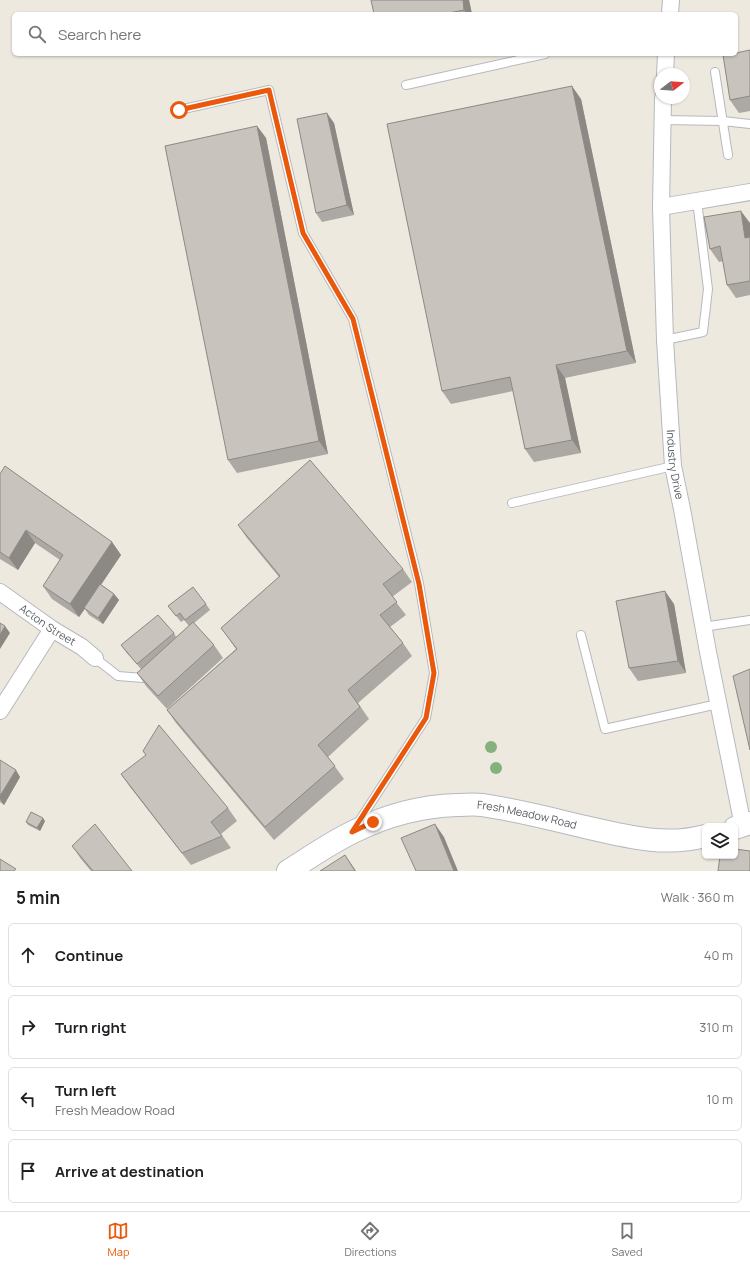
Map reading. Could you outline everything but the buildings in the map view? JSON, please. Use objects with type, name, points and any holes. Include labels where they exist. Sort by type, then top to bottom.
[{"type":"street","points":[[670,12],[671,0]]},
{"type":"street","points":[[665,68],[666,56]]},
{"type":"street","name":"Industry Drive","points":[[663,104],[661,207],[665,340],[673,466],[684,517],[703,627],[743,826]]},
{"type":"street","points":[[661,207],[750,192]]},
{"type":"street","name":"Acton Street","points":[[0,592],[52,629],[82,647],[95,658]]},
{"type":"street","points":[[0,711],[52,629]]},
{"type":"street","name":"Fresh Meadow Road","points":[[288,871],[352,832],[373,822],[402,813],[439,806],[480,805],[636,838],[668,841],[702,837]]},
{"type":"lane","points":[[406,85],[536,56]]},
{"type":"lane","points":[[715,72],[728,155]]},
{"type":"lane","points":[[179,110],[269,90],[303,233],[353,319],[419,584],[434,673],[426,718],[352,832]]},
{"type":"lane","points":[[662,120],[750,124]]},
{"type":"lane","points":[[665,340],[703,332],[708,289],[697,201]]},
{"type":"lane","points":[[512,503],[673,466]]},
{"type":"lane","points":[[703,627],[750,620]]},
{"type":"lane","points":[[581,635],[605,730],[718,704]]},
{"type":"lane","points":[[95,658],[118,676],[143,678],[155,668]]},
{"type":"route","points":[[179,110],[269,90],[303,233],[353,319],[419,584],[434,673],[426,718],[352,832],[373,822]]}]
